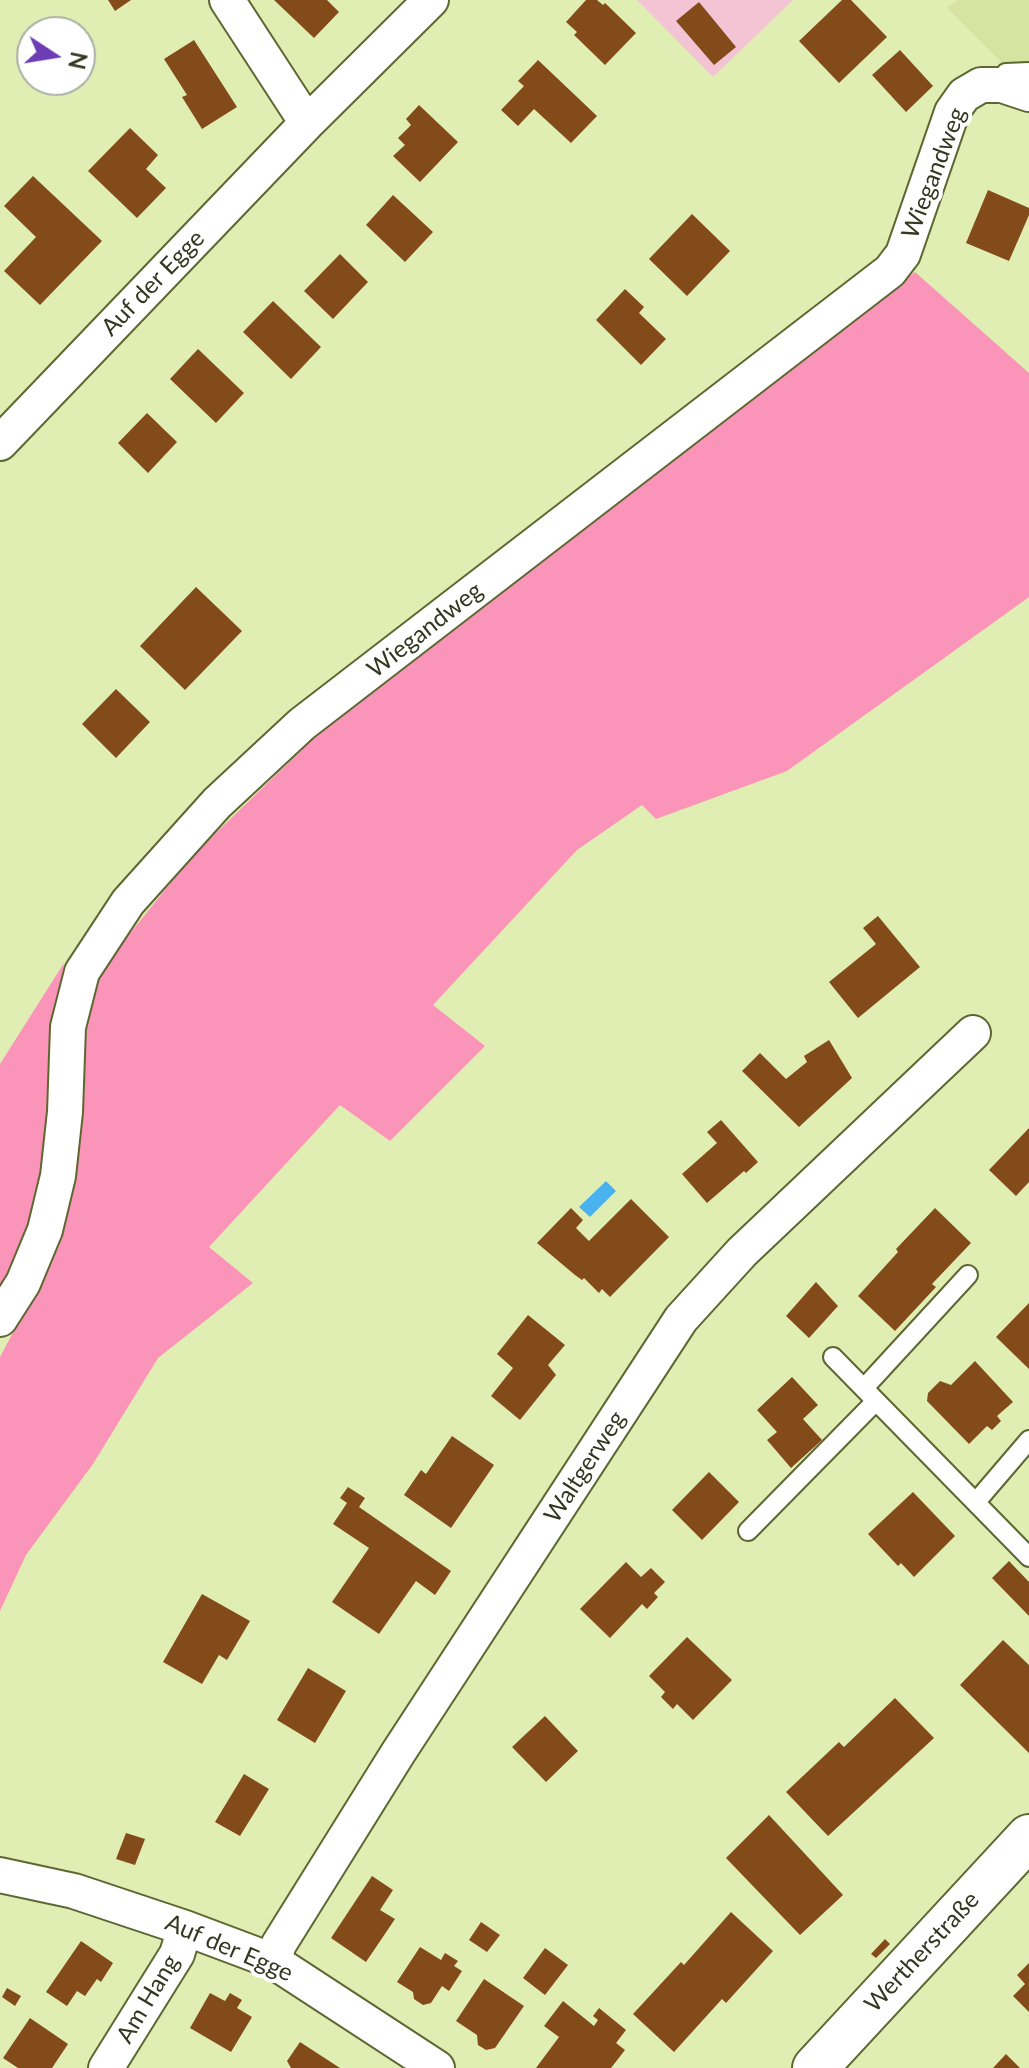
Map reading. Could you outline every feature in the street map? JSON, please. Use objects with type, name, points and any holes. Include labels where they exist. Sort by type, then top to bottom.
[{"type":"main road","name":"Wertherstraße","points":[[815,2068],[1029,1837]]},
{"type":"street","points":[[227,0],[307,123]]},
{"type":"street","name":"Auf der Egge","points":[[0,443],[307,123],[441,5]]},
{"type":"street","name":"Wiegandweg","points":[[0,1319],[23,1283],[45,1230],[58,1176],[65,1112],[68,1027],[82,972],[128,902],[217,803],[302,724],[890,271],[903,254],[952,112],[964,95],[981,85],[1020,84]]},
{"type":"street","name":"Waltgerweg","points":[[273,1961],[279,1944],[398,1753],[681,1319],[742,1252],[973,1033]]},
{"type":"street","name":"Auf der Egge","points":[[0,1875],[74,1891],[273,1961],[417,2063]]},
{"type":"street","name":"Am Hang","points":[[106,2068],[177,1954],[185,1928]]},
{"type":"lane","points":[[748,1531],[870,1395],[968,1275]]},
{"type":"lane","points":[[833,1357],[1029,1557]]},
{"type":"lane","points":[[976,1502],[1029,1440]]},
{"type":"shaded area","points":[[637,0],[793,0],[713,77]]},
{"type":"shaded area","points":[[957,0],[1029,0],[1029,86],[1024,85],[947,8]]},
{"type":"shaded area","points":[[915,272],[1029,373],[1029,597],[787,771],[656,819],[642,805],[577,850],[433,1005],[485,1046],[390,1141],[340,1105],[209,1247],[253,1283],[158,1358],[93,1464],[26,1555],[0,1611],[0,1357],[46,1270],[74,1187],[82,1024],[103,967],[193,855],[337,716]]},
{"type":"shaded area","points":[[64,963],[54,1025],[44,1179],[21,1259],[0,1298],[0,1064]]},
{"type":"water","points":[[606,1181],[616,1191],[590,1217],[579,1207]]},
{"type":"building","points":[[108,0],[131,0],[115,11]]},
{"type":"building","points":[[274,0],[327,0],[339,12],[314,38]]},
{"type":"building","points":[[586,0],[605,3],[636,33],[605,65],[574,35],[577,32],[566,22]]},
{"type":"building","points":[[842,0],[851,0],[887,37],[839,83],[799,41]]},
{"type":"building","points":[[699,2],[736,47],[714,65],[676,21]]},
{"type":"building","points":[[194,40],[237,107],[202,129],[182,97],[187,95],[164,59]]},
{"type":"building","points":[[900,50],[933,86],[906,112],[872,75]]},
{"type":"building","points":[[538,60],[597,116],[571,143],[534,109],[518,126],[501,110],[524,86],[518,81]]},
{"type":"building","points":[[419,105],[458,142],[420,182],[393,156],[405,145],[398,138],[411,125],[406,119]]},
{"type":"building","points":[[130,128],[158,155],[146,169],[166,188],[137,218],[88,171]]},
{"type":"building","points":[[33,176],[102,241],[40,305],[4,271],[36,237],[4,206]]},
{"type":"building","points":[[988,190],[1029,208],[1029,215],[1009,261],[966,243]]},
{"type":"building","points":[[393,195],[433,232],[405,262],[366,225]]},
{"type":"building","points":[[692,214],[730,251],[687,296],[649,259]]},
{"type":"building","points":[[340,254],[368,282],[333,319],[304,291]]},
{"type":"building","points":[[625,289],[644,307],[639,313],[666,339],[641,365],[596,320]]},
{"type":"building","points":[[273,301],[321,347],[291,379],[243,332]]},
{"type":"building","points":[[198,349],[244,393],[216,423],[170,379]]},
{"type":"building","points":[[147,413],[177,442],[148,473],[118,443]]},
{"type":"building","points":[[196,587],[242,631],[185,690],[140,646]]},
{"type":"building","points":[[116,689],[150,722],[116,758],[82,724]]},
{"type":"building","points":[[878,916],[920,967],[858,1018],[829,982],[876,944],[863,928]]},
{"type":"building","points":[[829,1040],[852,1078],[799,1127],[742,1071],[760,1053],[786,1079],[807,1062],[804,1056]]},
{"type":"building","points":[[721,1120],[758,1162],[707,1203],[682,1174],[717,1143],[707,1132]]},
{"type":"building","points":[[1029,1128],[1029,1182],[1016,1196],[989,1170]]},
{"type":"building","points":[[631,1199],[669,1237],[610,1297],[602,1289],[599,1293],[537,1243],[571,1208],[583,1220],[576,1228],[589,1241]]},
{"type":"building","points":[[935,1208],[971,1243],[932,1284],[936,1287],[895,1331],[858,1296]]},
{"type":"building","points":[[816,1282],[838,1306],[809,1338],[786,1316]]},
{"type":"building","points":[[1029,1303],[1029,1369],[996,1337]]},
{"type":"building","points":[[528,1315],[565,1345],[548,1365],[556,1375],[520,1420],[491,1396],[513,1368],[497,1354]]},
{"type":"building","points":[[975,1361],[1013,1402],[997,1416],[1001,1421],[992,1430],[987,1426],[969,1444],[927,1401],[928,1393],[940,1381],[951,1385]]},
{"type":"building","points":[[792,1377],[818,1405],[803,1419],[822,1440],[791,1468],[767,1440],[777,1432],[757,1410]]},
{"type":"building","points":[[452,1436],[494,1465],[451,1528],[404,1495],[421,1470],[426,1474]]},
{"type":"building","points":[[709,1472],[739,1502],[702,1540],[672,1510]]},
{"type":"building","points":[[348,1487],[365,1498],[359,1507],[451,1571],[435,1595],[416,1581],[379,1634],[332,1602],[369,1548],[333,1524],[347,1503],[340,1498]]},
{"type":"building","points":[[913,1492],[955,1536],[914,1577],[901,1563],[898,1566],[868,1534]]},
{"type":"building","points":[[1009,1561],[1029,1582],[1029,1616],[992,1578]]},
{"type":"building","points":[[626,1562],[641,1577],[651,1568],[665,1582],[654,1593],[658,1597],[647,1609],[642,1604],[610,1638],[580,1609]]},
{"type":"building","points":[[202,1594],[250,1621],[227,1660],[219,1655],[202,1684],[163,1662]]},
{"type":"building","points":[[687,1637],[732,1680],[693,1720],[677,1704],[673,1709],[661,1697],[665,1692],[649,1676]]},
{"type":"building","points":[[1003,1640],[1029,1665],[1029,1753],[960,1685]]},
{"type":"building","points":[[308,1668],[346,1691],[315,1743],[277,1720]]},
{"type":"building","points":[[895,1698],[934,1738],[828,1836],[786,1792],[839,1742],[844,1747]]},
{"type":"building","points":[[545,1716],[578,1751],[546,1782],[512,1747]]},
{"type":"building","points":[[244,1774],[269,1789],[240,1836],[215,1822]]},
{"type":"building","points":[[769,1815],[843,1895],[800,1935],[726,1858]]},
{"type":"building","points":[[126,1833],[145,1839],[135,1865],[116,1859]]},
{"type":"building","points":[[372,1876],[393,1890],[380,1910],[395,1919],[366,1962],[331,1938]]},
{"type":"building","points":[[731,1912],[773,1951],[726,2003],[722,1999],[674,2052],[633,2014],[681,1962],[684,1965]]},
{"type":"building","points":[[481,1922],[500,1935],[487,1952],[469,1940]]},
{"type":"building","points":[[885,1939],[890,1944],[876,1958],[871,1954]]},
{"type":"building","points":[[81,1941],[113,1963],[101,1982],[97,1979],[85,1996],[77,1991],[67,2006],[46,1992]]},
{"type":"building","points":[[420,1947],[441,1960],[445,1953],[458,1961],[454,1966],[462,1971],[449,1991],[442,1986],[431,2003],[423,2005],[414,1999],[413,1992],[397,1982]]},
{"type":"building","points":[[545,1948],[568,1965],[545,1995],[523,1978]]},
{"type":"building","points":[[1029,1963],[1029,2012],[1013,1996],[1025,1984],[1017,1975]]},
{"type":"building","points":[[484,1979],[524,2006],[495,2048],[486,2050],[478,2045],[477,2035],[456,2021]]},
{"type":"building","points":[[7,1988],[21,1996],[15,2006],[2,1997]]},
{"type":"building","points":[[210,1993],[225,2001],[230,1993],[242,2000],[237,2008],[252,2017],[231,2052],[190,2028]]},
{"type":"building","points":[[563,2001],[594,2026],[598,2020],[593,2016],[599,2008],[626,2030],[616,2043],[625,2050],[611,2068],[536,2068],[559,2037],[544,2026]]},
{"type":"building","points":[[30,2018],[68,2044],[52,2068],[18,2068],[3,2058]]},
{"type":"building","points":[[300,2042],[340,2068],[291,2068],[287,2061]]},
{"type":"building","points":[[1006,2054],[1020,2068],[993,2068]]}]
